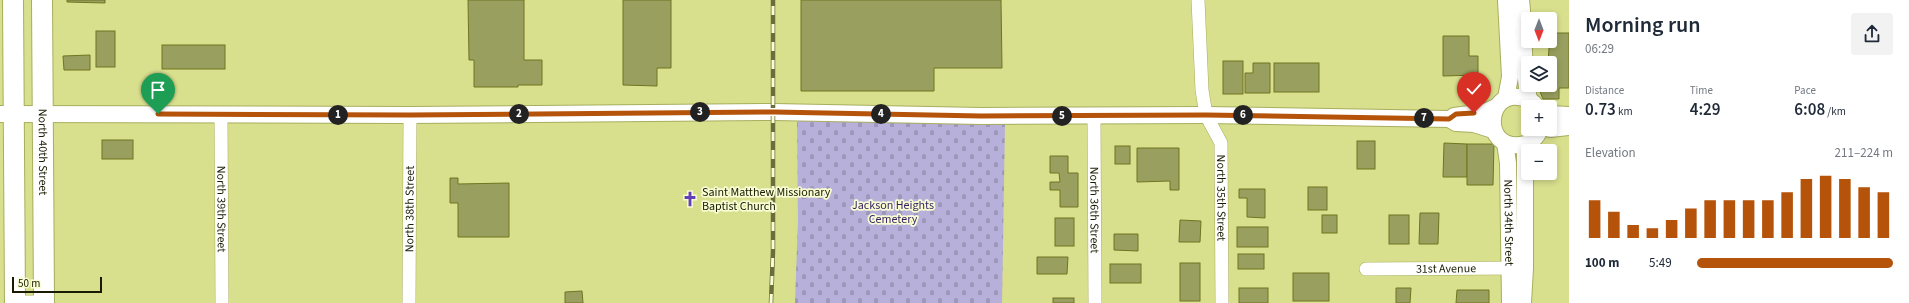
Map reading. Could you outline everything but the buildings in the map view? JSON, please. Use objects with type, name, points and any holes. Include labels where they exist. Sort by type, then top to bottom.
[{"type":"main road","points":[[13,0],[7,114],[15,303]]},
{"type":"main road","name":"North 40th Street","points":[[42,0],[44,302]]},
{"type":"street","name":"North 35th Street","points":[[1198,0],[1202,90],[1206,115],[1221,143],[1222,303]]},
{"type":"street","points":[[1506,0],[1510,77],[1501,103],[1492,118],[1493,130],[1499,139],[1505,143],[1516,146],[1521,145]]},
{"type":"street","points":[[1521,0],[1524,28],[1525,79],[1532,100]]},
{"type":"street","points":[[1449,119],[1456,114],[1486,112],[1516,96],[1526,100]]},
{"type":"street","points":[[7,114],[410,115],[774,112],[973,116],[1206,115],[1449,119],[1456,123],[1474,124],[1493,130]]},
{"type":"street","name":"North 39th Street","points":[[221,114],[222,303]]},
{"type":"street","points":[[1557,114],[1569,115]]},
{"type":"street","name":"North 38th Street","points":[[409,303],[410,115]]},
{"type":"street","name":"North 36th Street","points":[[1094,116],[1095,303]]},
{"type":"street","points":[[1557,128],[1569,127]]},
{"type":"street","points":[[1528,144],[1537,136]]},
{"type":"street","name":"North 34th Street","points":[[1505,143],[1508,163],[1508,269],[1510,303]]},
{"type":"street","name":"North 34th Street","points":[[1523,303],[1525,268],[1525,180]]},
{"type":"street","name":"31st Avenue","points":[[1366,269],[1525,268]]},
{"type":"street","points":[[15,303],[44,302]]},
{"type":"green space","name":"Jackson Heights Cemetery","points":[[797,119],[1005,123],[1002,303],[795,303],[798,220]]},
{"type":"railway","points":[[771,303],[773,251],[773,0]]},
{"type":"place","name":"Saint Matthew Missionary Baptist Church","points":[[690,199]]},
{"type":"route","points":[[158,114],[410,115],[774,112],[981,116],[1206,115],[1449,119],[1456,114],[1474,113]]}]
